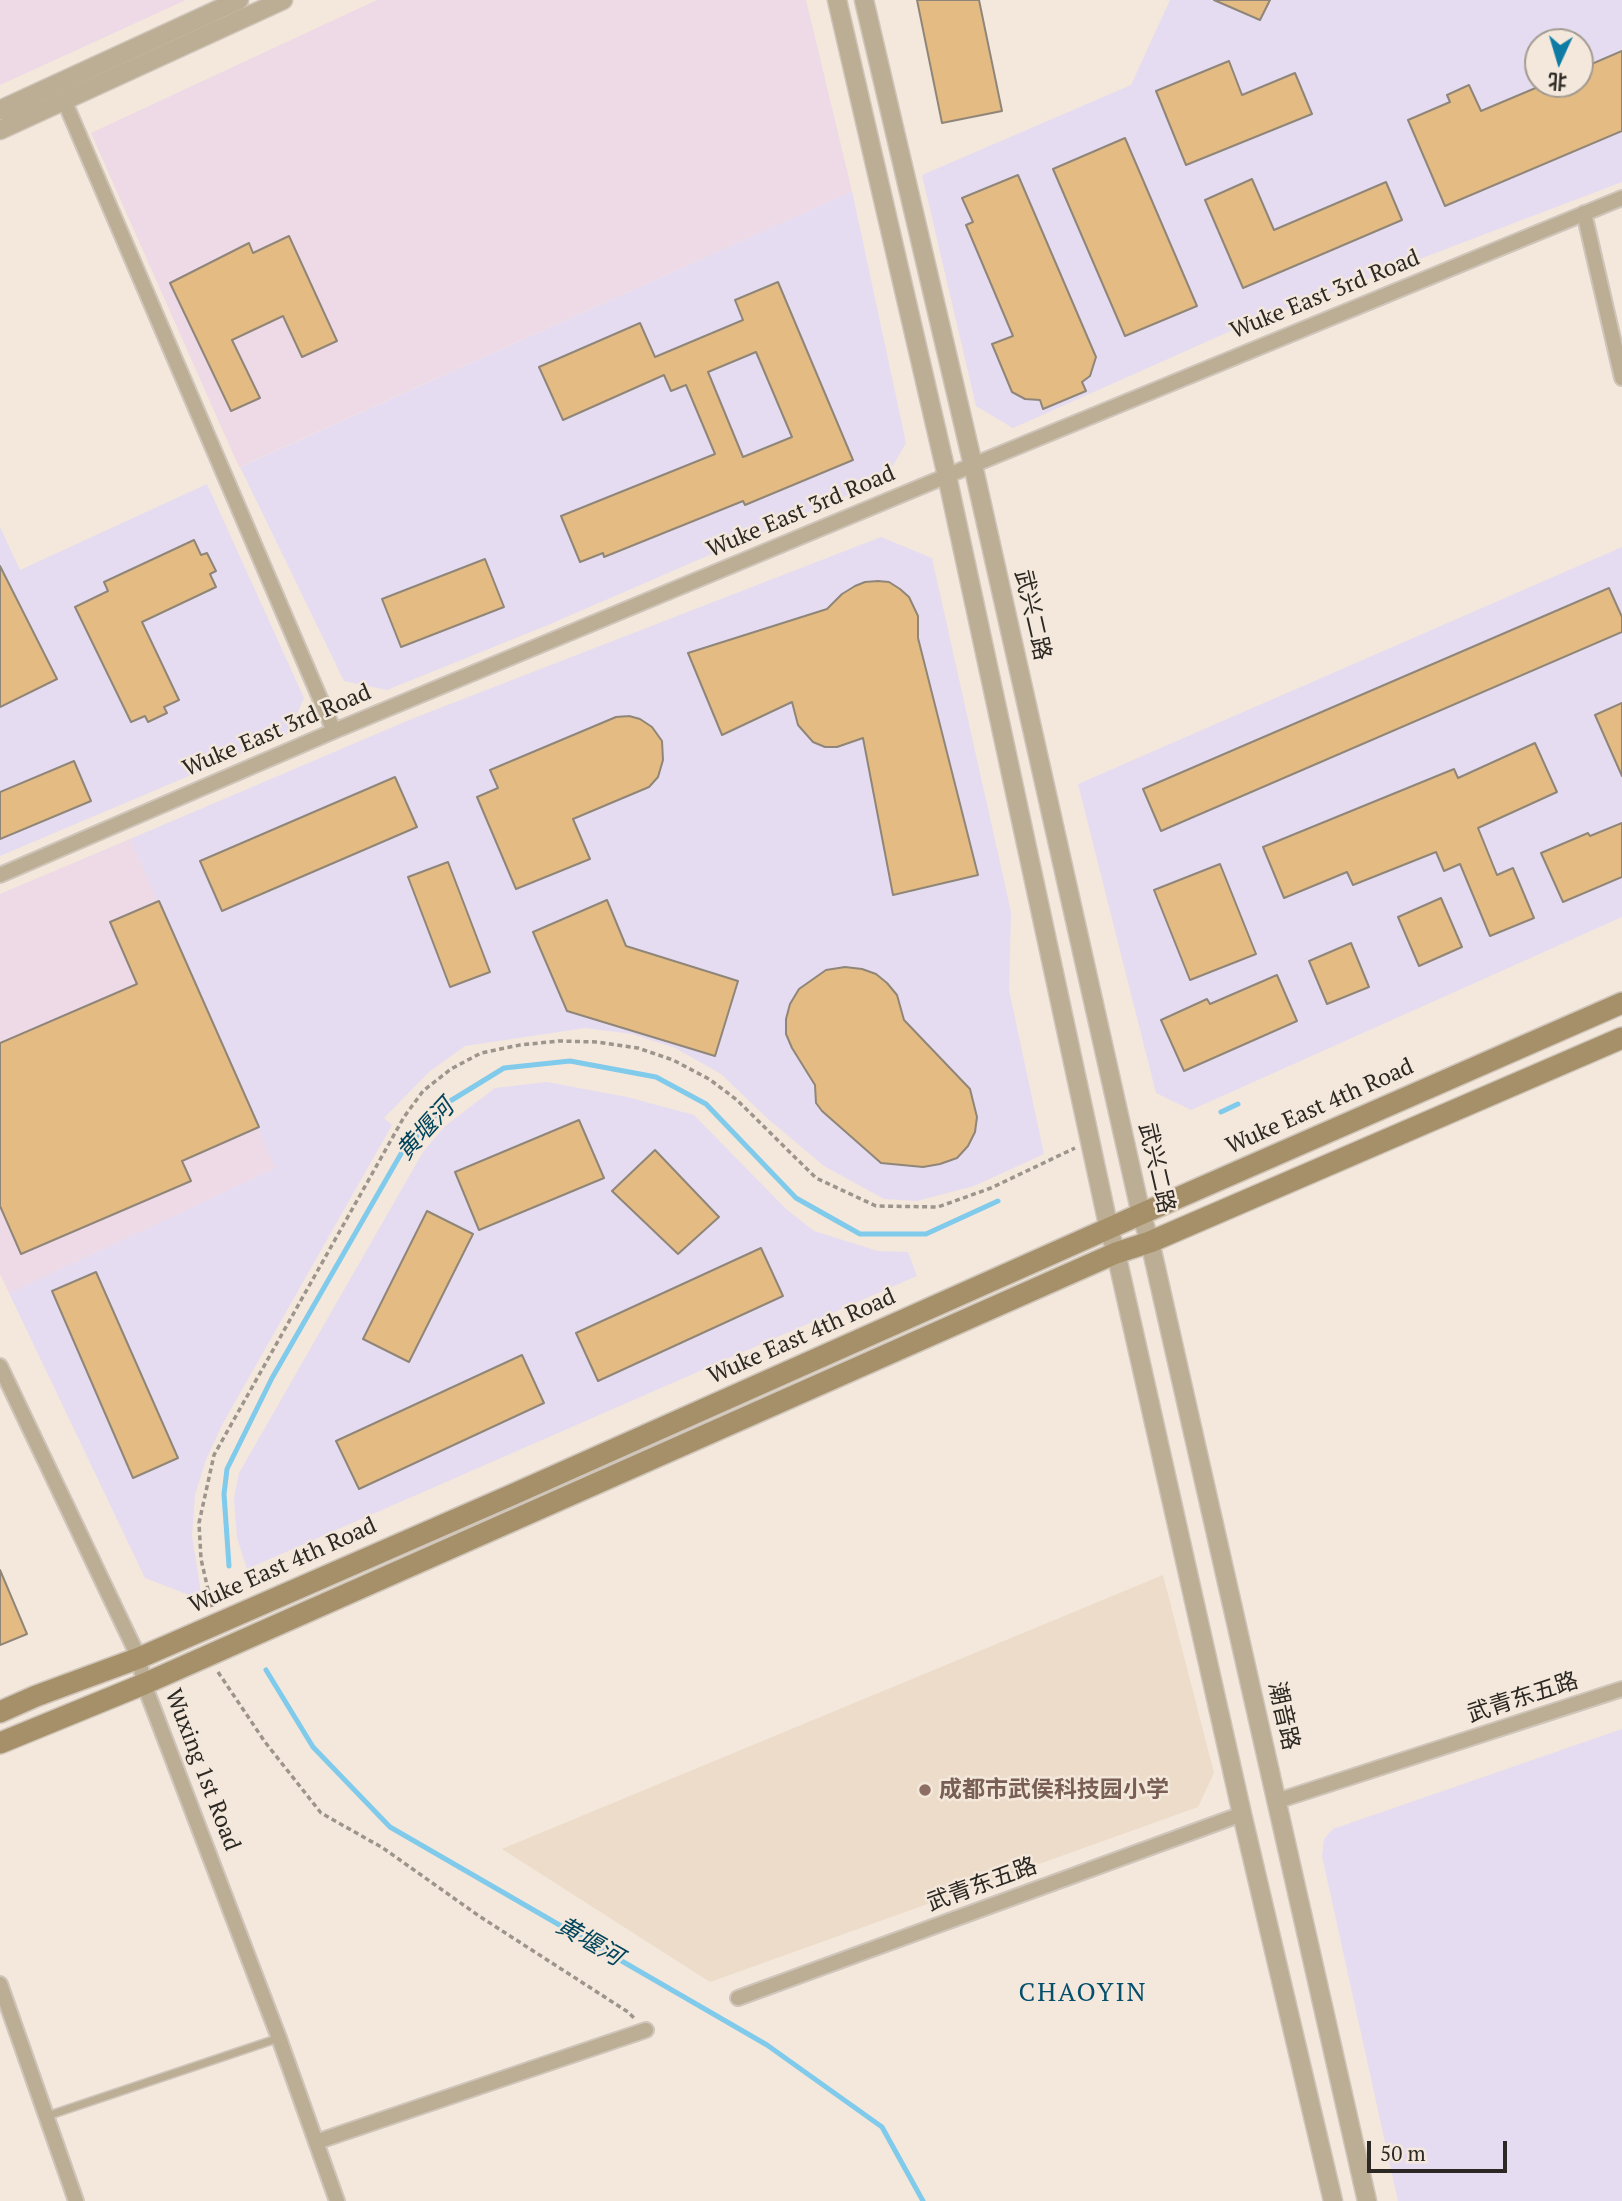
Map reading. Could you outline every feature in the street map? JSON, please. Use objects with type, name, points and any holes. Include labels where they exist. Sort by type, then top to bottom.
[{"type":"main road","name":"Wuke East 4th Road","points":[[0,1713],[36,1696],[139,1658],[527,1489],[1141,1214],[1622,1003]]},
{"type":"main road","points":[[0,1743],[144,1684],[1116,1253],[1150,1242],[1622,1038]]},
{"type":"street","points":[[0,110],[239,0]]},
{"type":"street","points":[[0,130],[283,0]]},
{"type":"street","points":[[837,0],[947,476],[1109,1229],[1333,2201]]},
{"type":"street","name":"武兴二路","points":[[864,0],[973,465],[1141,1214],[1150,1242]]},
{"type":"street","points":[[64,100],[334,731]]},
{"type":"street","name":"Wuke East 3rd Road","points":[[0,874],[334,731],[1622,198]]},
{"type":"street","points":[[1584,213],[1622,378]]},
{"type":"street","name":"潮音路","points":[[1150,1242],[1367,2201]]},
{"type":"street","name":"Wuxing 1st Road","points":[[0,1366],[139,1658],[144,1684],[279,2038],[337,2201]]},
{"type":"street","name":"武青东五路","points":[[1277,1801],[1622,1689]]},
{"type":"street","points":[[0,1707],[36,1696]]},
{"type":"street","points":[[0,1754],[62,1719]]},
{"type":"street","name":"武青东五路","points":[[738,1998],[1242,1814]]},
{"type":"street","points":[[0,1984],[76,2201]]},
{"type":"street","points":[[316,2142],[646,2030]]},
{"type":"lane","points":[[46,2116],[279,2038]]},
{"type":"path","points":[[216,1624],[201,1559],[199,1523],[214,1455],[404,1117],[423,1091],[451,1069],[481,1054],[520,1045],[559,1041],[597,1042],[638,1048],[673,1060],[709,1079],[737,1100],[816,1178],[876,1206],[938,1207],[991,1188],[1090,1141]]},
{"type":"path","points":[[207,1656],[265,1742],[321,1813],[383,1848],[479,1916],[628,2012],[646,2030]]},
{"type":"shaded area","points":[[0,0],[186,0],[0,85]]},
{"type":"shaded area","points":[[377,0],[806,0],[852,191],[239,467],[91,133]]},
{"type":"shaded area","points":[[1170,0],[1622,0],[1622,182],[1233,330],[1013,428],[976,406],[922,175],[1131,85]]},
{"type":"shaded area","points":[[852,191],[906,443],[885,479],[548,625],[387,690],[344,681],[240,467]]},
{"type":"shaded area","points":[[207,484],[304,698],[288,734],[0,856],[0,527],[20,570]]},
{"type":"shaded area","points":[[881,537],[932,558],[1011,912],[1009,990],[1044,1154],[974,1186],[917,1201],[884,1199],[824,1166],[767,1118],[721,1074],[675,1048],[632,1034],[585,1028],[465,1046],[429,1072],[384,1118],[392,1125],[222,1425],[206,1460],[195,1495],[192,1536],[201,1593],[189,1595],[145,1578],[9,1293],[275,1168],[130,839],[414,718]]},
{"type":"shaded area","points":[[1622,547],[1622,917],[1191,1110],[1156,1093],[1078,784]]},
{"type":"shaded area","points":[[130,839],[275,1168],[9,1293],[0,1274],[0,894]]},
{"type":"shaded area","points":[[547,1082],[627,1097],[694,1115],[786,1209],[814,1231],[878,1251],[908,1252],[917,1276],[247,1569],[237,1538],[234,1499],[239,1473],[423,1152],[445,1126],[495,1088]]},
{"type":"shaded area","name":"成都市武侯科技园小学","points":[[1163,1575],[1214,1773],[1198,1807],[710,1982],[502,1849]]},
{"type":"shaded area","points":[[1622,1729],[1622,2201],[1398,2201],[1322,1856],[1324,1839],[1333,1829]]},
{"type":"building","points":[[917,0],[979,0],[1002,111],[942,123]]},
{"type":"building","points":[[1214,0],[1270,0],[1260,20]]},
{"type":"building","points":[[1622,51],[1622,131],[1445,206],[1408,120],[1450,102],[1447,95],[1469,85],[1481,111],[1524,93],[1524,98],[1594,98],[1594,63]]},
{"type":"building","points":[[1229,61],[1242,95],[1295,73],[1312,114],[1186,165],[1156,91]]},
{"type":"building","points":[[1125,138],[1197,306],[1125,336],[1053,169]]},
{"type":"building","points":[[1018,175],[1096,357],[1090,376],[1082,382],[1086,391],[1043,409],[1040,400],[1025,399],[1012,392],[992,344],[1013,336],[966,225],[973,222],[962,198]]},
{"type":"building","points":[[1252,179],[1274,230],[1386,182],[1402,220],[1243,288],[1205,200]]},
{"type":"building","points":[[289,236],[337,341],[302,357],[283,316],[232,340],[260,398],[231,411],[170,283],[249,243],[253,253]]},
{"type":"building","points":[[778,282],[853,460],[745,505],[743,501],[604,557],[603,553],[580,562],[561,516],[715,454],[686,385],[671,391],[664,375],[563,420],[539,367],[640,323],[655,357],[743,320],[735,300]],"holes":[[[756,352],[792,437],[743,457],[708,372]]]},
{"type":"building","points":[[194,540],[201,555],[207,553],[216,571],[210,574],[216,587],[142,622],[179,700],[164,707],[167,713],[148,722],[145,716],[131,722],[75,607],[108,591],[104,582]]},
{"type":"building","points":[[485,559],[504,607],[401,647],[382,599]]},
{"type":"building","points":[[0,566],[57,679],[0,707]]},
{"type":"building","points":[[878,581],[889,582],[900,589],[909,597],[918,616],[918,638],[978,875],[893,895],[863,738],[837,747],[825,747],[813,742],[798,725],[792,702],[722,735],[688,653],[827,609],[855,586]]},
{"type":"building","points":[[1609,588],[1622,617],[1622,632],[1161,831],[1143,789]]},
{"type":"building","points":[[1622,703],[1622,776],[1595,715]]},
{"type":"building","points":[[629,716],[652,727],[662,741],[663,760],[658,777],[649,787],[573,819],[590,859],[516,889],[477,797],[498,788],[490,770],[616,717]]},
{"type":"building","points":[[1535,743],[1557,792],[1478,828],[1497,875],[1513,868],[1534,918],[1490,936],[1460,864],[1444,871],[1436,852],[1353,885],[1347,872],[1284,898],[1263,847],[1454,769],[1458,778]]},
{"type":"building","points":[[74,761],[91,801],[0,839],[0,792]]},
{"type":"building","points":[[395,777],[417,827],[222,911],[200,861]]},
{"type":"building","points":[[1622,823],[1622,877],[1563,902],[1541,853],[1588,833],[1590,836]]},
{"type":"building","points":[[448,862],[490,972],[450,987],[408,877]]},
{"type":"building","points":[[1220,864],[1256,954],[1190,980],[1154,890]]},
{"type":"building","points":[[1441,898],[1462,947],[1419,966],[1398,917]]},
{"type":"building","points":[[607,900],[626,946],[738,981],[715,1056],[567,1011],[533,932]]},
{"type":"building","points":[[159,901],[259,1127],[182,1161],[191,1181],[21,1254],[0,1206],[0,1043],[137,984],[110,922]]},
{"type":"building","points":[[1351,943],[1369,987],[1327,1004],[1309,961]]},
{"type":"building","points":[[845,967],[876,974],[887,983],[897,995],[904,1020],[970,1089],[977,1117],[975,1132],[968,1146],[957,1158],[923,1167],[881,1163],[816,1103],[815,1085],[792,1048],[786,1034],[786,1019],[790,1004],[799,989],[826,970]]},
{"type":"building","points":[[1277,975],[1297,1021],[1184,1071],[1161,1020],[1207,999],[1210,1004]]},
{"type":"building","points":[[579,1120],[604,1178],[479,1230],[455,1172]]},
{"type":"building","points":[[655,1150],[719,1217],[678,1254],[612,1191]]},
{"type":"building","points":[[427,1211],[473,1234],[409,1362],[363,1339]]},
{"type":"building","points":[[761,1248],[783,1296],[598,1381],[576,1333]]},
{"type":"building","points":[[96,1272],[178,1458],[133,1478],[52,1291]]},
{"type":"building","points":[[522,1355],[544,1403],[359,1489],[336,1441]]},
{"type":"building","points":[[0,1570],[27,1634],[0,1645]]},
{"type":"waterway","name":"黄堰河","points":[[229,1566],[224,1494],[227,1469],[272,1378],[402,1152],[447,1103],[504,1068],[570,1061],[656,1077],[706,1104],[796,1198],[860,1234],[926,1234],[998,1201]]},
{"type":"waterway","name":"黄堰河","points":[[1221,1112],[1238,1104]]},
{"type":"waterway","name":"黄堰河","points":[[266,1670],[313,1747],[390,1827],[767,2045],[882,2127],[923,2201]]},
{"type":"place","name":"成都市武侯科技园小学","points":[[925,1790]]},
{"type":"district","name":"CHAOYIN","points":[[1083,1994]]}]
